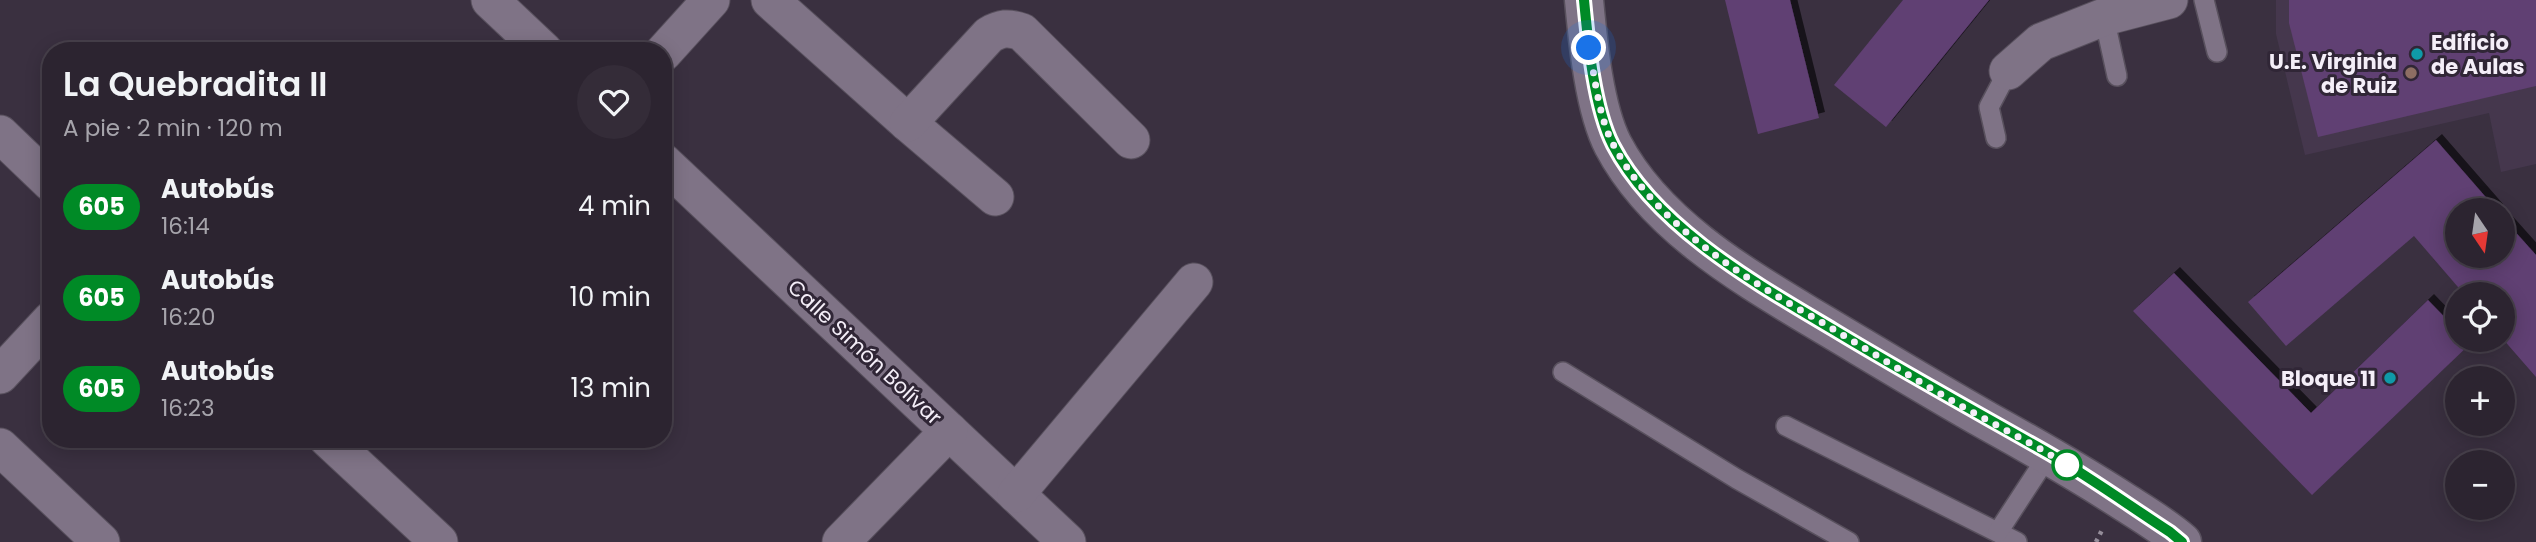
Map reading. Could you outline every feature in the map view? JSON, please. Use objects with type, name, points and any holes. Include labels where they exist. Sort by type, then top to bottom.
[{"type":"main road","points":[[1584,0],[1589,48],[1598,93],[1613,144],[1644,189],[1677,224],[1722,260],[1787,302],[1946,397],[2049,454],[2182,542]]},
{"type":"street","points":[[490,0],[528,42]]},
{"type":"street","points":[[672,43],[711,0]]},
{"type":"street","points":[[770,0],[995,197]]},
{"type":"street","points":[[2008,71],[2041,42],[2104,17],[2169,0]]},
{"type":"street","points":[[908,123],[989,35],[999,29],[1011,28],[1021,32],[1131,140]]},
{"type":"street","points":[[0,134],[42,174]]},
{"type":"street","name":"Calle Simón Bolívar","points":[[672,170],[1067,542]]},
{"type":"street","points":[[1016,494],[1194,282]]},
{"type":"street","points":[[0,375],[42,330]]},
{"type":"street","points":[[841,542],[949,431]]},
{"type":"street","points":[[0,447],[101,542]]},
{"type":"street","points":[[338,448],[439,542]]},
{"type":"lane","points":[[2204,0],[2217,52]]},
{"type":"lane","points":[[2104,17],[2118,76]]},
{"type":"lane","points":[[1996,138],[1989,107],[2008,71]]},
{"type":"lane","points":[[1563,372],[1737,479],[1849,542]]},
{"type":"lane","points":[[1786,426],[2017,542]]},
{"type":"lane","points":[[1998,532],[2049,454]]},
{"type":"shaded area","name":"U.E. Virginia de Ruiz","points":[[2276,0],[2536,0],[2536,164],[2501,172],[2489,113],[2305,155],[2276,34]]},
{"type":"building","points":[[1725,0],[1790,0],[1819,118],[1758,134]]},
{"type":"building","points":[[1903,0],[1989,0],[1886,127],[1834,85]]},
{"type":"building","name":"U.E. Virginia de Ruiz","points":[[2289,0],[2536,0],[2536,86],[2318,137],[2289,23]]},
{"type":"building","points":[[2436,140],[2487,198],[2445,198],[2445,268],[2515,268],[2515,232],[2536,255],[2536,377],[2514,352],[2515,282],[2454,282],[2414,236],[2286,346],[2248,302]]},
{"type":"building","name":"Bloque 11","points":[[2174,273],[2311,413],[2428,300],[2445,318],[2445,352],[2462,352],[2312,495],[2133,311]]},
{"type":"bus line","name":"605","points":[[1584,0],[1589,48],[1600,105],[1613,144],[1644,189],[1677,224],[1722,260],[1787,302],[1946,397],[2074,469],[2182,542]]},
{"type":"place","name":"Edificio de Aulas","points":[[2417,54]]},
{"type":"place","name":"U.E. Virginia de Ruiz","points":[[2411,73]]},
{"type":"place","name":"Bloque 11","points":[[2390,378]]},
{"type":"route","points":[[1589,48],[1600,105],[1613,144],[1644,189],[1677,224],[1722,260],[1787,302],[1946,397],[2067,465]]}]
